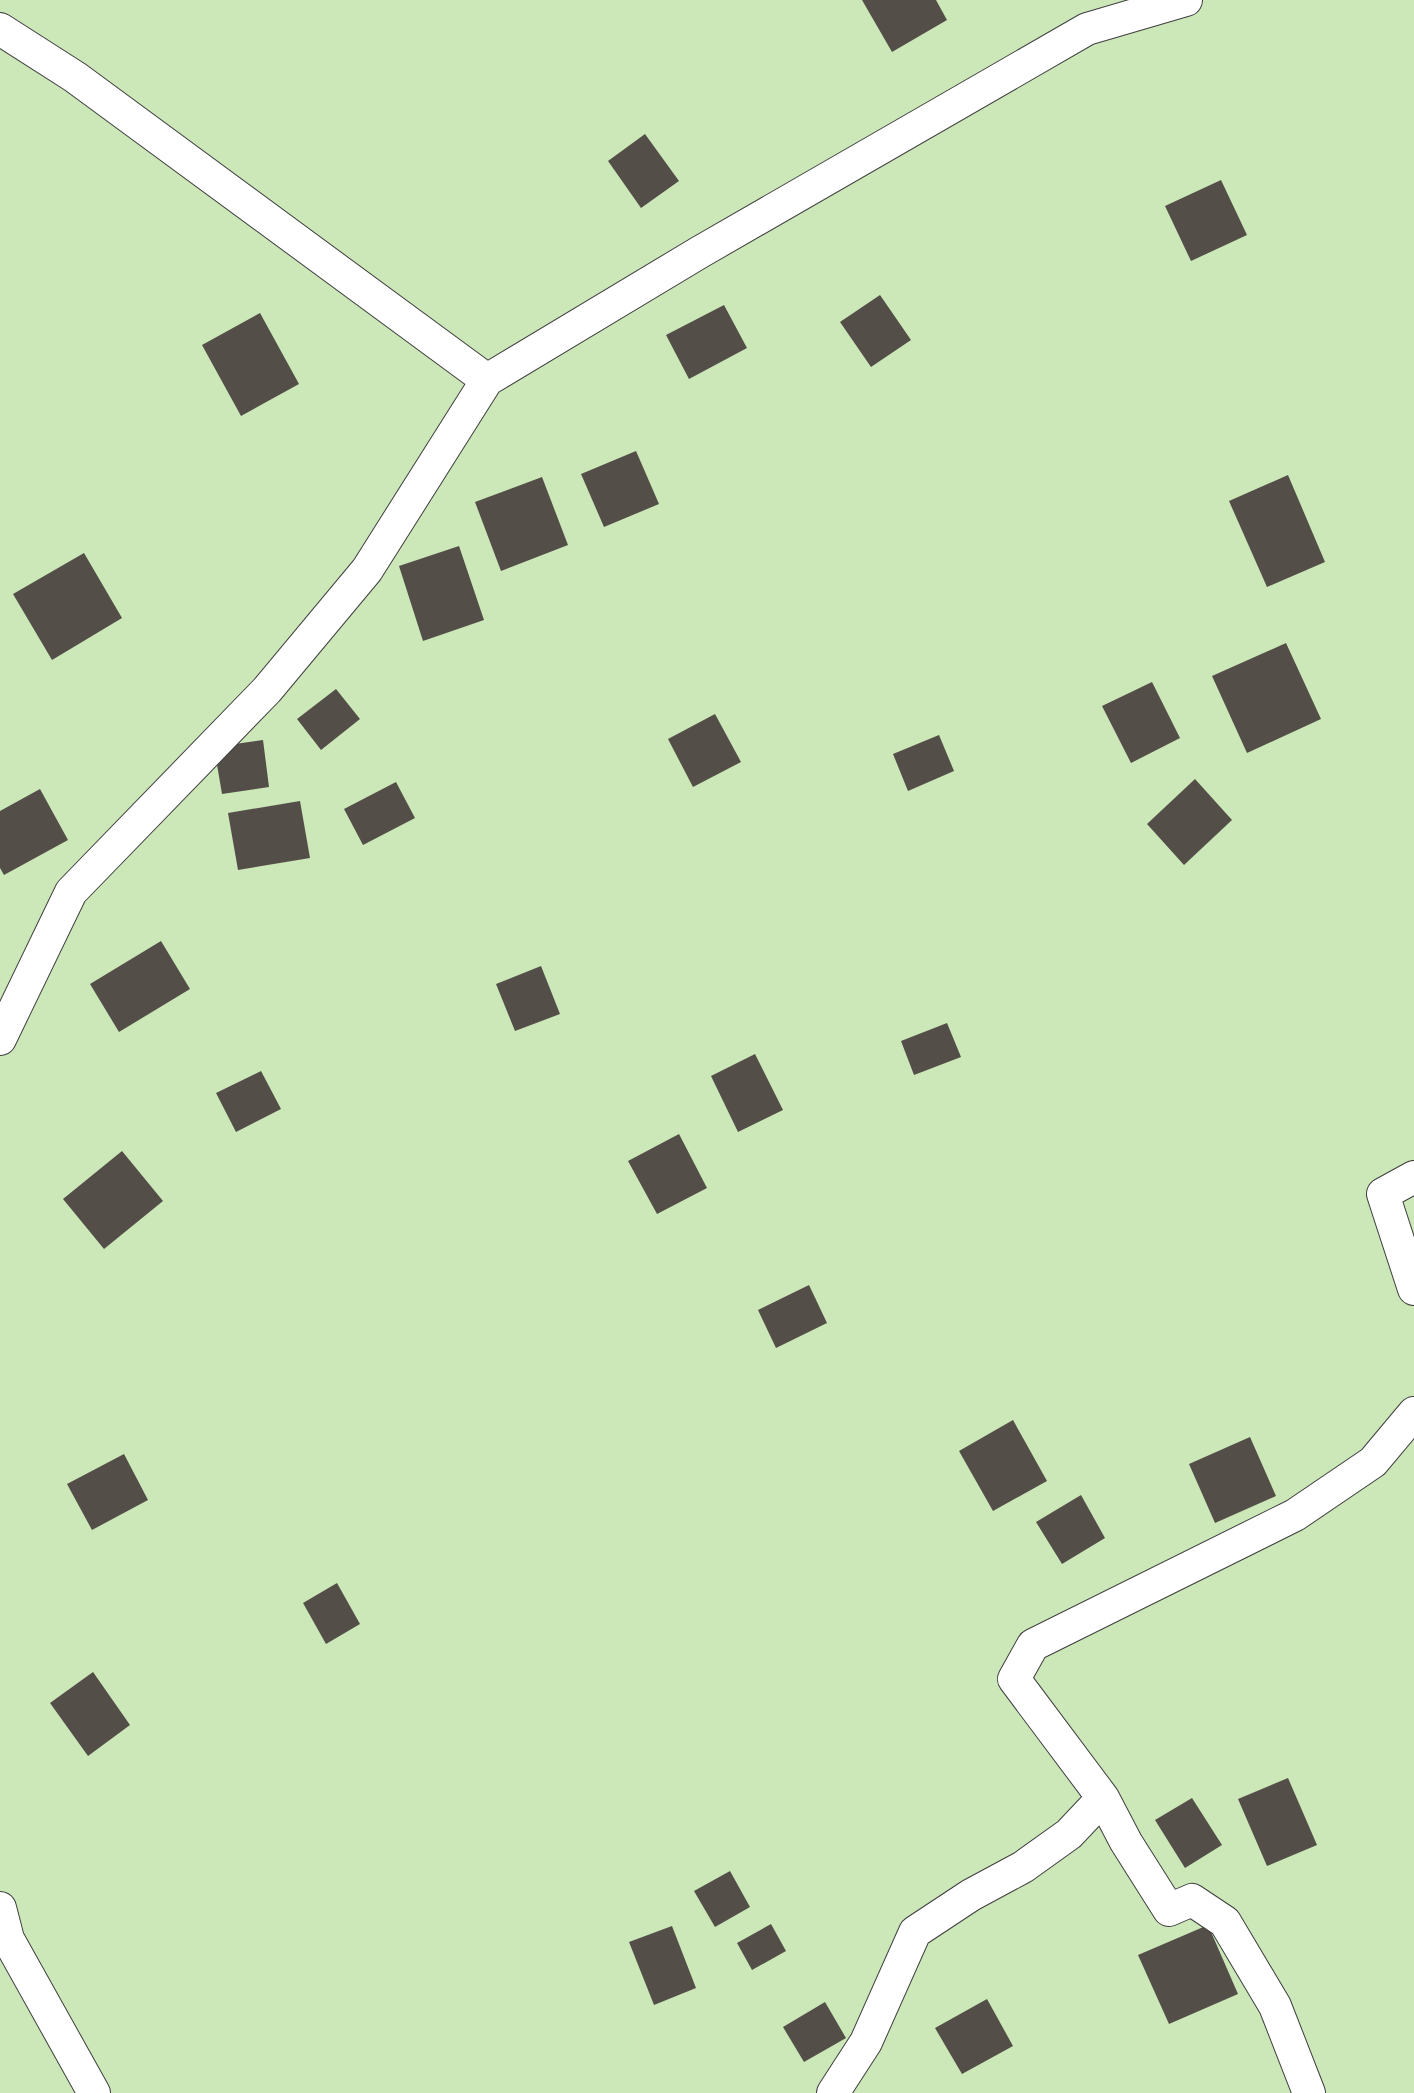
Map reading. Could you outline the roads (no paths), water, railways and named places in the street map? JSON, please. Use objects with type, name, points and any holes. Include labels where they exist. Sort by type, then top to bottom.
[{"type":"street","points":[[0,1039],[71,892],[267,690],[367,570],[487,380],[700,252],[1087,29],[1186,0]]},
{"type":"street","points":[[0,29],[75,77],[487,380]]},
{"type":"street","points":[[1414,1177],[1383,1194],[1414,1289]]},
{"type":"street","points":[[1309,2093],[1275,2006],[1225,1922],[1192,1900],[1169,1910],[1126,1842],[1103,1798],[1014,1679],[1033,1645],[1295,1515],[1373,1462],[1414,1413]]},
{"type":"street","points":[[833,2093],[866,2042],[915,1932],[971,1895],[1023,1867],[1069,1834],[1103,1798]]},
{"type":"street","points":[[0,1908],[8,1939],[94,2093]]}]
